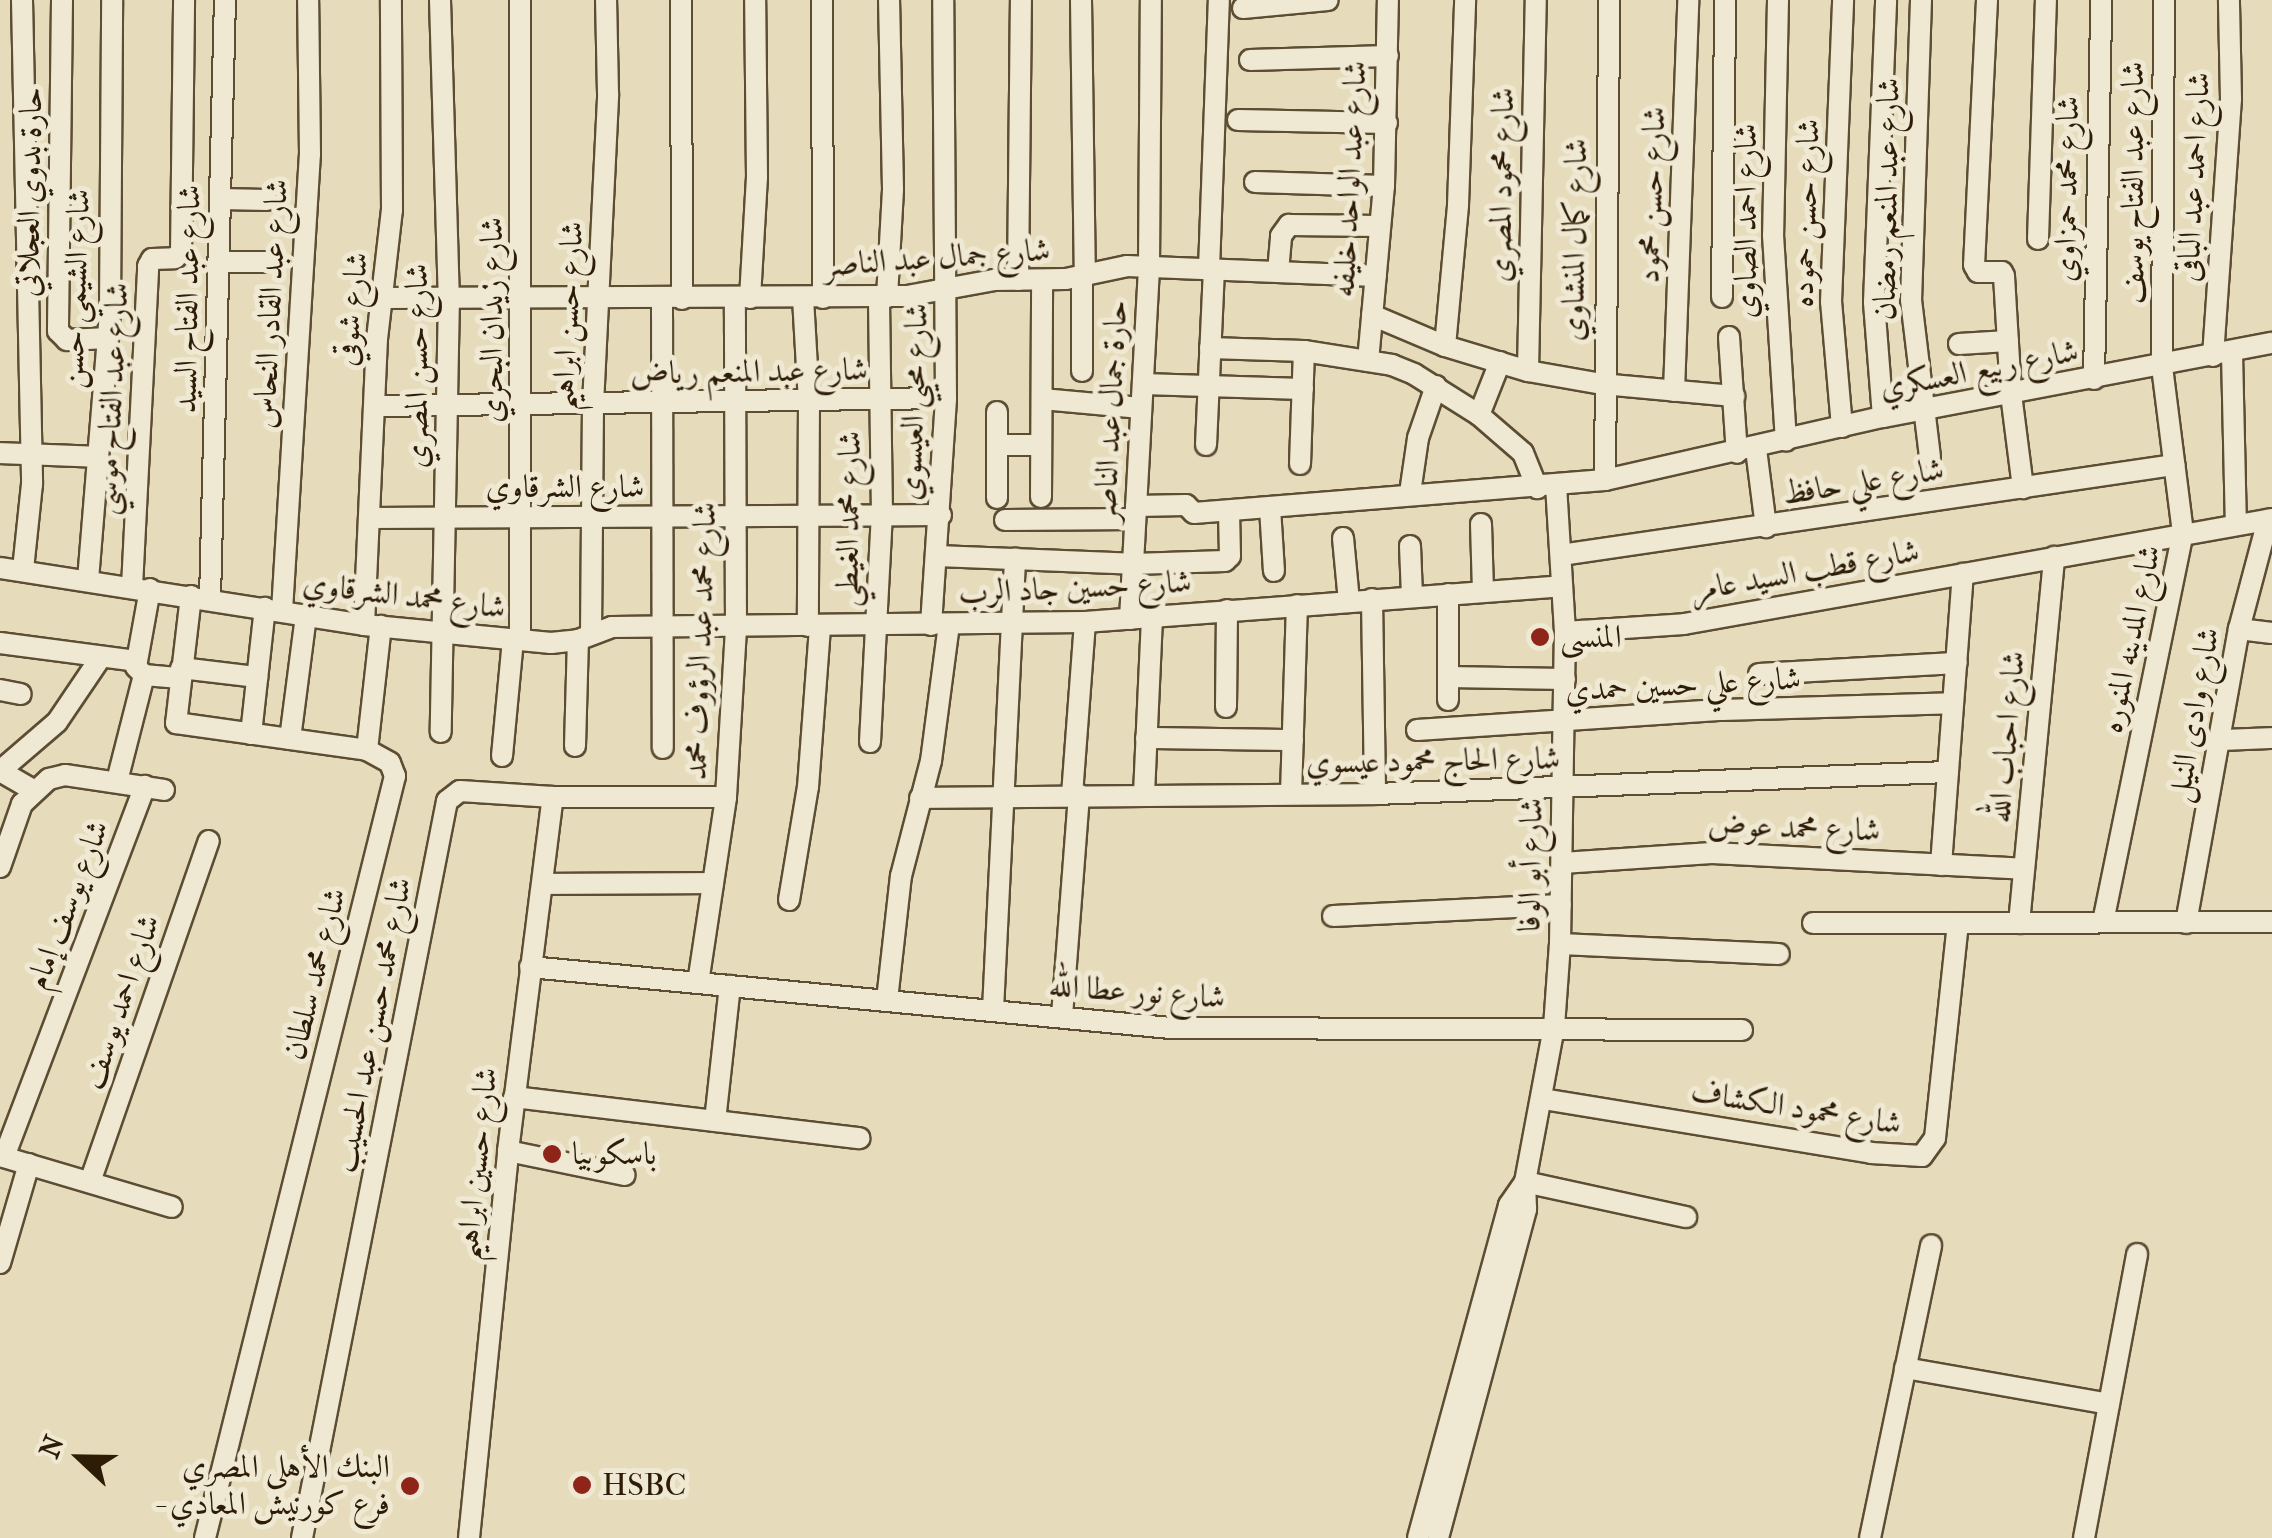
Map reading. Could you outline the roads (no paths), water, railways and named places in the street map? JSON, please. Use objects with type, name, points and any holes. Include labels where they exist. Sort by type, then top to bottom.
[{"type":"street","points":[[22,0],[32,456],[31,513],[23,570]]},
{"type":"street","name":"حارة بدوي العجلاتي","points":[[62,0],[58,331],[67,340],[108,338]]},
{"type":"street","name":"شارع الشيمي حسن","points":[[88,580],[108,338],[112,0]]},
{"type":"street","name":"شارع عبد الفتاح موسي","points":[[141,588],[148,266],[152,259],[175,258],[181,252],[184,0]]},
{"type":"street","name":"شارع عبد الفتاح السيد","points":[[201,597],[220,262],[225,0]]},
{"type":"street","name":"شارع عبد القادر النحاس","points":[[251,734],[257,677],[274,609],[310,154],[308,0]]},
{"type":"street","name":"شارع شوقي","points":[[367,750],[373,626],[369,518],[374,406],[392,210],[391,0]]},
{"type":"street","name":"شارع حسن المصري","points":[[440,0],[449,297],[441,732]]},
{"type":"street","name":"شارع زيدان البحري","points":[[502,756],[516,640],[521,517],[520,0]]},
{"type":"street","name":"شارع حسن ابراهيم","points":[[575,746],[592,517],[593,405],[608,92],[606,0]]},
{"type":"street","points":[[663,748],[662,404],[672,299],[682,0]]},
{"type":"street","name":"شارع محمد عبد الرؤوف محمد","points":[[698,983],[726,797],[736,627],[735,403],[742,298],[758,177],[755,0]]},
{"type":"street","points":[[789,900],[808,787],[814,626],[808,516],[822,0]]},
{"type":"street","name":"شارع محمد الغيطي","points":[[870,742],[882,515],[883,297],[893,189],[889,0]]},
{"type":"street","name":"شارع محيي العيسوي","points":[[887,1000],[901,876],[931,761],[940,625],[938,556],[947,288],[944,0]]},
{"type":"street","points":[[1018,280],[1021,0]]},
{"type":"street","points":[[1081,0],[1082,371]]},
{"type":"street","name":"حارة جمال عبد الناصر","points":[[1130,619],[1149,266],[1151,0]]},
{"type":"street","points":[[1206,445],[1220,0]]},
{"type":"street","points":[[1243,8],[1328,0]]},
{"type":"street","name":"شارع عبد الواحد خليفه","points":[[1368,361],[1384,186],[1388,0]]},
{"type":"street","points":[[1445,346],[1458,205],[1465,0]]},
{"type":"street","name":"شارع محمود المصري","points":[[1528,371],[1536,0]]},
{"type":"street","name":"شارع كمال المنشاوي","points":[[1604,480],[1609,0]]},
{"type":"street","name":"شارع حسن محمود","points":[[1674,392],[1688,0]]},
{"type":"street","points":[[1722,297],[1725,0]]},
{"type":"street","name":"شارع احمد الصاوي","points":[[1778,0],[1773,235],[1786,441]]},
{"type":"street","name":"شارع حسن حموده","points":[[1842,427],[1831,302],[1843,0]]},
{"type":"street","points":[[1884,418],[1874,302],[1886,0]]},
{"type":"street","name":"شارع عبد المنعم رمضان","points":[[1921,0],[1911,300],[1930,457]]},
{"type":"street","points":[[1987,0],[1974,265],[1978,272],[2004,273],[2011,394],[2023,488]]},
{"type":"street","points":[[2038,239],[2046,0]]},
{"type":"street","name":"شارع محمد حمزاوي","points":[[2094,379],[2101,0]]},
{"type":"street","name":"شارع عبد الفتاح يوسف","points":[[2162,366],[2164,0]]},
{"type":"street","name":"شارع احمد عبد الباقى","points":[[2229,0],[2231,99],[2223,354],[2236,525]]},
{"type":"street","points":[[1250,60],[1388,56]]},
{"type":"street","points":[[1238,120],[1387,122]]},
{"type":"street","points":[[1256,182],[1384,186]]},
{"type":"street","points":[[221,199],[267,200]]},
{"type":"street","points":[[1278,272],[1280,236],[1289,225],[1380,226]]},
{"type":"street","points":[[220,262],[266,262]]},
{"type":"street","name":"شارع جمال عبد الناصر","points":[[382,298],[883,297],[1149,266],[1376,276]]},
{"type":"street","points":[[1041,497],[1042,280]]},
{"type":"street","points":[[1372,315],[1445,346],[1528,371],[1602,384],[1734,396]]},
{"type":"street","points":[[1729,336],[1734,396],[1766,528]]},
{"type":"street","points":[[1958,344],[2008,340]]},
{"type":"street","name":"شارع ربيع العسكري","points":[[1004,520],[1136,512],[1184,504],[1192,513],[1229,511],[1410,493],[1547,487],[1604,480],[1884,418],[2272,344]]},
{"type":"street","points":[[1210,348],[1304,351],[1392,365],[1436,386],[1479,415],[1524,452],[1547,487]]},
{"type":"street","points":[[1300,464],[1304,351]]},
{"type":"street","points":[[1479,415],[1500,362]]},
{"type":"street","name":"شارع المدينه المنوره","points":[[2104,922],[2184,534],[2162,366]]},
{"type":"street","points":[[1142,384],[1303,389]]},
{"type":"street","points":[[1410,493],[1418,438],[1436,386]]},
{"type":"street","name":"شارع عبد المنعم رياض","points":[[374,406],[946,398]]},
{"type":"street","points":[[1042,399],[1142,408]]},
{"type":"street","points":[[997,412],[997,498]]},
{"type":"street","points":[[997,446],[1040,444]]},
{"type":"street","points":[[0,453],[98,457]]},
{"type":"street","name":"شارع علي حافظ","points":[[1560,555],[1766,528],[2174,464]]},
{"type":"street","name":"شارع أبو الوفا","points":[[1438,1538],[1526,1209],[1525,1182],[1544,1100],[1554,1027],[1560,944],[1565,632],[1560,555],[1547,487]]},
{"type":"street","points":[[1270,508],[1274,571]]},
{"type":"street","points":[[938,556],[1133,564],[1227,560],[1229,511]]},
{"type":"street","name":"شارع الشرقاوي","points":[[369,518],[941,515]]},
{"type":"street","name":"شارع قطب السيد عامر","points":[[1565,632],[1684,624],[2270,519]]},
{"type":"street","name":"شارع وادى النيل","points":[[2186,922],[2239,630],[2270,519]]},
{"type":"street","points":[[1482,524],[1483,591]]},
{"type":"street","points":[[1343,538],[1348,601]]},
{"type":"street","points":[[1410,546],[1412,596]]},
{"type":"street","name":"شارع احباب الله","points":[[2019,923],[2054,557]]},
{"type":"street","points":[[993,1010],[1007,796],[1015,559]]},
{"type":"street","name":"شارع محمد الشرقاوي","points":[[0,568],[373,626],[516,640],[584,637]]},
{"type":"street","points":[[1941,865],[1962,574]]},
{"type":"street","name":"شارع حسين جاد الرب","points":[[584,637],[612,627],[1085,622],[1562,586]]},
{"type":"street","points":[[0,867],[14,821],[33,790],[66,775],[117,781],[140,668],[141,588]]},
{"type":"street","points":[[1448,594],[1448,700]]},
{"type":"street","points":[[201,597],[181,673],[176,723],[367,750]]},
{"type":"street","points":[[1372,599],[1375,794]]},
{"type":"street","points":[[1291,794],[1297,605]]},
{"type":"street","points":[[1226,707],[1227,610]]},
{"type":"street","points":[[290,739],[306,615]]},
{"type":"street","points":[[1144,794],[1152,617]]},
{"type":"street","points":[[1062,1016],[1085,622]]},
{"type":"street","points":[[2239,630],[2272,633]]},
{"type":"street","points":[[0,643],[101,657],[140,668],[257,677]]},
{"type":"street","points":[[33,790],[2,765],[74,702],[101,657]]},
{"type":"street","points":[[1760,674],[1957,663]]},
{"type":"street","points":[[1448,677],[1564,679]]},
{"type":"street","name":"شارع علي حسين حمدي","points":[[1417,730],[1953,702]]},
{"type":"street","points":[[1146,738],[1292,740]]},
{"type":"street","points":[[2220,740],[2272,738]]},
{"type":"street","name":"شارع محمد سلطان","points":[[205,1538],[395,776],[390,763],[367,750]]},
{"type":"street","name":"شارع الحاج محمود عيسوي","points":[[920,798],[1375,794],[1948,772]]},
{"type":"street","name":"شارع يوسف إمام","points":[[2,1157],[155,788],[117,781]]},
{"type":"street","name":"شارع محمد حسن عبد الحسيب","points":[[302,1538],[448,801],[460,791],[553,798],[726,797]]},
{"type":"street","name":"شارع حسين ابراهيم","points":[[469,1538],[508,1150],[553,798]]},
{"type":"street","name":"شارع احمد يوسف","points":[[90,1182],[209,841]]},
{"type":"street","name":"شارع محمد عوض","points":[[1562,863],[1712,853],[2024,869]]},
{"type":"street","points":[[543,884],[713,883]]},
{"type":"street","points":[[1333,916],[1561,906]]},
{"type":"street","points":[[1813,923],[2272,922]]},
{"type":"street","name":"شارع محمود الكشاف","points":[[1544,1100],[1872,1152],[1922,1156],[1934,1138],[1958,923]]},
{"type":"street","points":[[1560,944],[1779,954]]},
{"type":"street","name":"شارع نور عطا الله","points":[[530,967],[1234,1030],[1298,1025],[1742,1030]]},
{"type":"street","points":[[716,1121],[730,986]]},
{"type":"street","points":[[514,1098],[860,1138]]},
{"type":"street","points":[[508,1150],[626,1175]]},
{"type":"street","points":[[2,1157],[172,1207]]},
{"type":"street","points":[[0,1263],[29,1164]]},
{"type":"street","points":[[1525,1182],[1686,1218]]},
{"type":"street","name":"شارع أبو الوفا","points":[[1418,1538],[1509,1205],[1525,1182]]},
{"type":"street","points":[[1870,1538],[1931,1245]]},
{"type":"street","points":[[2084,1538],[2137,1254]]},
{"type":"street","points":[[1906,1368],[2109,1404]]},
{"type":"place","name":"المنسى","points":[[1540,637]]},
{"type":"place","name":"باسكوبيا","points":[[552,1154]]},
{"type":"place","name":"HSBC","points":[[582,1485]]},
{"type":"place","name":"البنك الأهلي المصري - فرع كورنيش المعادي","points":[[410,1486]]}]
